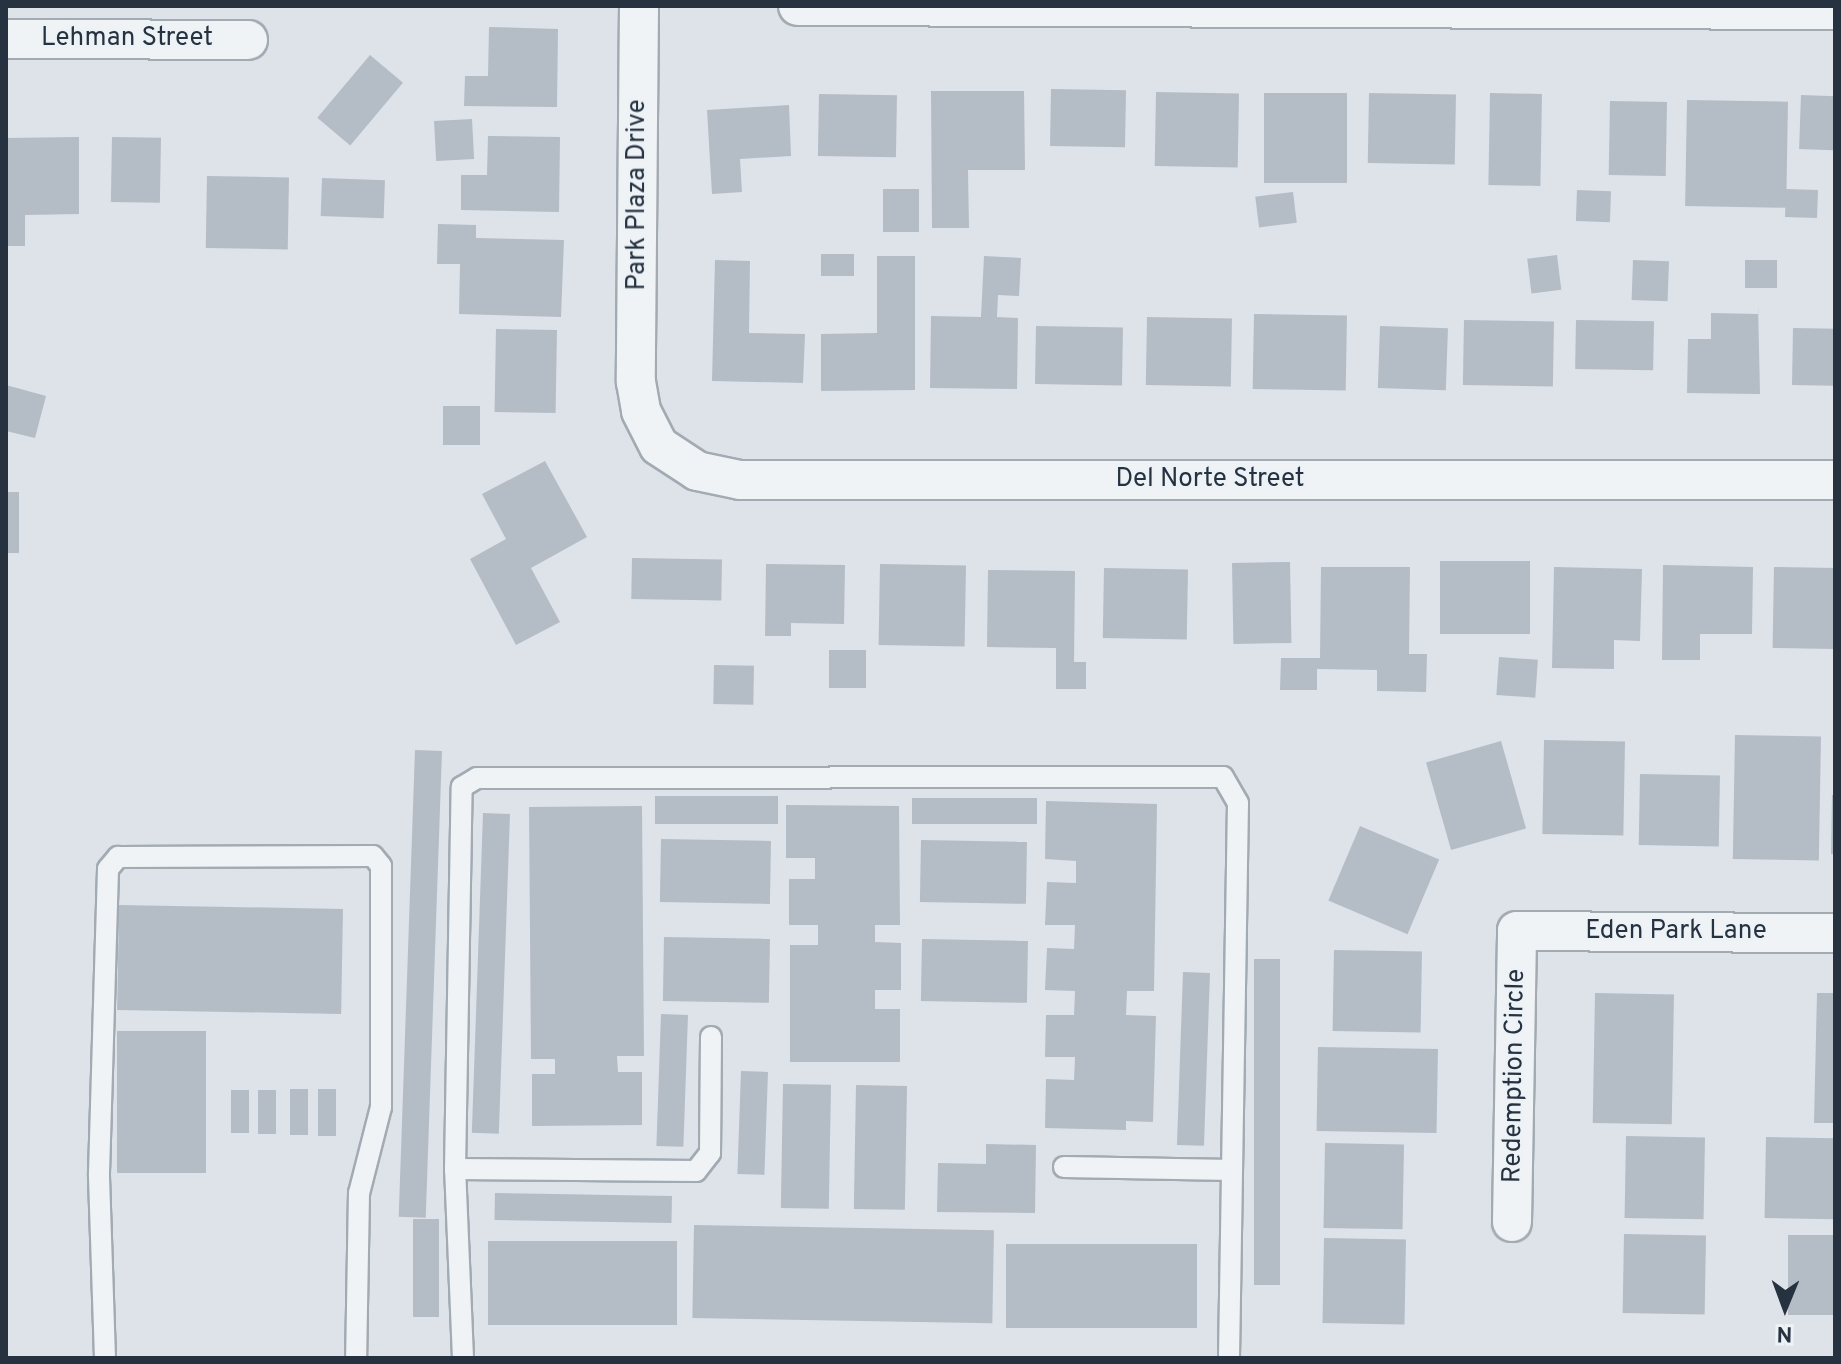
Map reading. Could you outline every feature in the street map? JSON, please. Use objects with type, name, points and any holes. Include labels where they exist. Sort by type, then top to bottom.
[{"type":"street","name":"Park Plaza Drive","points":[[637,385],[639,6]]},
{"type":"street","points":[[798,6],[1835,10]]},
{"type":"street","name":"Lehman Street","points":[[9,28],[248,40]]},
{"type":"street","name":"Del Norte Street","points":[[637,385],[659,446],[697,471],[740,480],[1835,480]]},
{"type":"street","name":"Eden Park Lane","points":[[1517,931],[1835,933]]},
{"type":"street","name":"Redemption Circle","points":[[1512,1222],[1517,931]]},
{"type":"lane","points":[[463,1358],[455,1169],[457,796],[477,778],[1223,777],[1238,803],[1229,1358]]},
{"type":"lane","points":[[105,1358],[99,1173],[108,869],[118,857],[373,856],[381,866],[381,1107],[359,1193],[356,1358]]},
{"type":"lane","points":[[455,1169],[696,1171],[710,1153],[711,1037]]},
{"type":"lane","points":[[1064,1167],[1232,1170]]},
{"type":"building","points":[[489,27],[558,29],[557,107],[464,106],[465,76],[488,76]]},
{"type":"building","points":[[370,55],[403,83],[350,145],[317,118]]},
{"type":"building","points":[[1051,89],[1126,90],[1125,147],[1050,146]]},
{"type":"building","points":[[931,91],[1024,91],[1025,170],[968,170],[969,228],[932,228]]},
{"type":"building","points":[[1156,92],[1239,93],[1238,167],[1155,166]]},
{"type":"building","points":[[1264,93],[1347,93],[1347,183],[1264,183]]},
{"type":"building","points":[[1369,93],[1456,95],[1455,165],[1368,163]]},
{"type":"building","points":[[1490,93],[1542,94],[1540,186],[1488,185]]},
{"type":"building","points":[[819,94],[897,95],[896,157],[818,156]]},
{"type":"building","points":[[1801,95],[1835,96],[1833,150],[1799,149]]},
{"type":"building","points":[[1687,100],[1788,102],[1786,208],[1685,206]]},
{"type":"building","points":[[1610,101],[1667,102],[1666,176],[1609,175]]},
{"type":"building","points":[[789,105],[791,156],[740,159],[742,192],[712,194],[707,110]]},
{"type":"building","points":[[472,119],[474,159],[436,161],[434,121]]},
{"type":"building","points":[[488,136],[560,137],[559,212],[461,210],[461,175],[487,175]]},
{"type":"building","points":[[79,137],[79,214],[25,215],[25,246],[6,246],[6,138]]},
{"type":"building","points":[[112,137],[161,138],[160,203],[111,202]]},
{"type":"building","points":[[207,176],[289,177],[288,249],[206,248]]},
{"type":"building","points":[[322,178],[385,180],[384,218],[321,216]]},
{"type":"building","points":[[883,189],[919,189],[919,232],[883,232]]},
{"type":"building","points":[[1786,189],[1818,190],[1817,218],[1785,217]]},
{"type":"building","points":[[1577,190],[1611,191],[1610,222],[1576,221]]},
{"type":"building","points":[[1293,192],[1297,223],[1259,227],[1255,197]]},
{"type":"building","points":[[438,224],[476,225],[476,238],[564,240],[561,317],[459,314],[460,264],[437,264]]},
{"type":"building","points":[[821,254],[854,254],[854,276],[821,276]]},
{"type":"building","points":[[1557,255],[1561,290],[1531,293],[1527,259]]},
{"type":"building","points":[[877,256],[915,256],[915,390],[821,391],[821,334],[877,333]]},
{"type":"building","points":[[984,256],[1021,258],[1019,296],[998,295],[997,317],[1018,318],[1017,389],[930,388],[931,316],[981,317]]},
{"type":"building","points":[[715,260],[750,261],[749,333],[805,334],[803,383],[712,381]]},
{"type":"building","points":[[1633,260],[1669,261],[1668,301],[1632,300]]},
{"type":"building","points":[[1745,260],[1777,260],[1777,288],[1745,288]]},
{"type":"building","points":[[1758,303],[1760,394],[1687,393],[1688,339],[1711,339],[1711,313],[1758,314]]},
{"type":"building","points":[[1254,314],[1347,316],[1346,391],[1253,389]]},
{"type":"building","points":[[1147,317],[1232,318],[1231,386],[1146,385]]},
{"type":"building","points":[[1464,320],[1554,322],[1553,387],[1463,385]]},
{"type":"building","points":[[1576,320],[1654,321],[1653,370],[1575,369]]},
{"type":"building","points":[[1036,326],[1123,328],[1122,386],[1035,384]]},
{"type":"building","points":[[1380,326],[1448,328],[1446,390],[1378,388]]},
{"type":"building","points":[[1793,328],[1835,329],[1834,386],[1792,385]]},
{"type":"building","points":[[496,329],[557,330],[556,413],[495,412]]},
{"type":"building","points":[[6,385],[46,396],[35,438],[6,431]]},
{"type":"building","points":[[443,406],[480,406],[480,445],[443,445]]},
{"type":"building","points":[[545,461],[587,537],[531,568],[560,622],[516,645],[470,559],[506,539],[482,494]]},
{"type":"building","points":[[6,492],[19,492],[19,553],[6,553]]},
{"type":"building","points":[[632,558],[722,560],[721,601],[631,599]]},
{"type":"building","points":[[1440,561],[1530,561],[1530,634],[1440,634]]},
{"type":"building","points":[[1290,562],[1291,643],[1233,644],[1232,563]]},
{"type":"building","points":[[766,564],[845,565],[844,624],[791,623],[791,636],[765,636]]},
{"type":"building","points":[[880,564],[966,566],[965,646],[879,645]]},
{"type":"building","points":[[1663,565],[1753,567],[1752,634],[1700,634],[1700,660],[1662,660]]},
{"type":"building","points":[[1321,567],[1410,567],[1409,654],[1427,654],[1426,692],[1377,691],[1377,670],[1317,669],[1317,690],[1280,690],[1281,658],[1320,658]]},
{"type":"building","points":[[1554,567],[1642,569],[1640,641],[1614,640],[1614,669],[1552,668]]},
{"type":"building","points":[[1774,567],[1835,568],[1834,649],[1773,648]]},
{"type":"building","points":[[1104,568],[1188,569],[1187,639],[1103,638]]},
{"type":"building","points":[[988,570],[1075,571],[1074,662],[1086,662],[1086,689],[1056,689],[1056,648],[987,647]]},
{"type":"building","points":[[829,650],[866,650],[866,688],[829,688]]},
{"type":"building","points":[[1499,657],[1538,660],[1535,698],[1496,695]]},
{"type":"building","points":[[714,665],[754,666],[753,705],[713,704]]},
{"type":"building","points":[[1735,735],[1821,737],[1819,860],[1733,859]]},
{"type":"building","points":[[1544,740],[1625,741],[1623,835],[1542,834]]},
{"type":"building","points":[[1501,741],[1526,828],[1451,850],[1426,762]]},
{"type":"building","points":[[415,750],[442,751],[426,1218],[399,1217]]},
{"type":"building","points":[[1640,774],[1720,775],[1719,846],[1639,845]]},
{"type":"building","points":[[1832,795],[1835,795],[1835,854],[1831,854]]},
{"type":"building","points":[[655,796],[778,796],[778,824],[655,824]]},
{"type":"building","points":[[912,798],[1037,798],[1037,824],[912,824]]},
{"type":"building","points":[[1046,801],[1157,804],[1154,991],[1127,991],[1126,1015],[1156,1016],[1153,1122],[1126,1121],[1126,1130],[1045,1128],[1046,1079],[1074,1080],[1075,1057],[1045,1057],[1046,1015],[1074,1015],[1075,991],[1045,990],[1047,948],[1074,949],[1075,925],[1045,925],[1047,882],[1076,883],[1076,861],[1045,859]]},
{"type":"building","points":[[786,805],[899,806],[900,925],[875,925],[875,942],[901,943],[901,990],[875,990],[875,1009],[900,1009],[900,1062],[790,1062],[790,945],[818,945],[818,925],[789,925],[789,879],[815,879],[815,858],[786,858]]},
{"type":"building","points":[[642,806],[644,1056],[617,1056],[618,1072],[642,1072],[642,1125],[532,1126],[532,1074],[555,1074],[555,1059],[531,1059],[529,807]]},
{"type":"building","points":[[483,813],[510,814],[499,1134],[472,1133]]},
{"type":"building","points":[[1360,826],[1439,860],[1408,934],[1328,901]]},
{"type":"building","points":[[661,839],[771,841],[770,904],[660,902]]},
{"type":"building","points":[[921,840],[1027,842],[1026,904],[920,902]]},
{"type":"building","points":[[119,905],[343,909],[341,1014],[117,1010]]},
{"type":"building","points":[[664,937],[770,939],[769,1003],[663,1001]]},
{"type":"building","points":[[922,939],[1028,941],[1027,1003],[921,1001]]},
{"type":"building","points":[[1334,950],[1422,952],[1421,1033],[1333,1031]]},
{"type":"building","points":[[1254,959],[1280,959],[1280,1285],[1254,1285]]},
{"type":"building","points":[[1183,972],[1210,973],[1204,1146],[1177,1145]]},
{"type":"building","points":[[1595,993],[1674,994],[1672,1124],[1593,1123]]},
{"type":"building","points":[[1817,993],[1835,993],[1835,1123],[1814,1123]]},
{"type":"building","points":[[661,1014],[688,1015],[683,1147],[656,1146]]},
{"type":"building","points":[[117,1031],[206,1031],[206,1173],[117,1173]]},
{"type":"building","points":[[1318,1047],[1438,1049],[1437,1133],[1317,1131]]},
{"type":"building","points":[[741,1071],[768,1072],[764,1175],[737,1174]]},
{"type":"building","points":[[783,1084],[831,1085],[829,1209],[781,1208]]},
{"type":"building","points":[[856,1085],[907,1086],[905,1210],[854,1209]]},
{"type":"building","points":[[290,1089],[308,1089],[308,1135],[290,1135]]},
{"type":"building","points":[[318,1089],[336,1089],[336,1136],[318,1136]]},
{"type":"building","points":[[231,1090],[249,1090],[249,1133],[231,1133]]},
{"type":"building","points":[[258,1090],[276,1090],[276,1134],[258,1134]]},
{"type":"building","points":[[1626,1136],[1705,1137],[1704,1219],[1625,1218]]},
{"type":"building","points":[[1766,1137],[1835,1138],[1834,1219],[1765,1218]]},
{"type":"building","points":[[1325,1143],[1404,1144],[1403,1229],[1324,1228]]},
{"type":"building","points":[[986,1144],[1036,1145],[1035,1213],[937,1212],[938,1163],[986,1164]]},
{"type":"building","points":[[495,1193],[672,1196],[672,1223],[495,1220]]},
{"type":"building","points":[[413,1219],[439,1219],[439,1317],[413,1317]]},
{"type":"building","points":[[694,1225],[994,1230],[992,1323],[692,1318]]},
{"type":"building","points":[[1624,1234],[1706,1235],[1705,1314],[1623,1313]]},
{"type":"building","points":[[1788,1235],[1835,1235],[1835,1315],[1788,1315]]},
{"type":"building","points":[[1324,1238],[1406,1239],[1405,1324],[1323,1323]]},
{"type":"building","points":[[488,1241],[677,1241],[677,1325],[488,1325]]},
{"type":"building","points":[[1006,1244],[1197,1244],[1197,1328],[1006,1328]]}]
